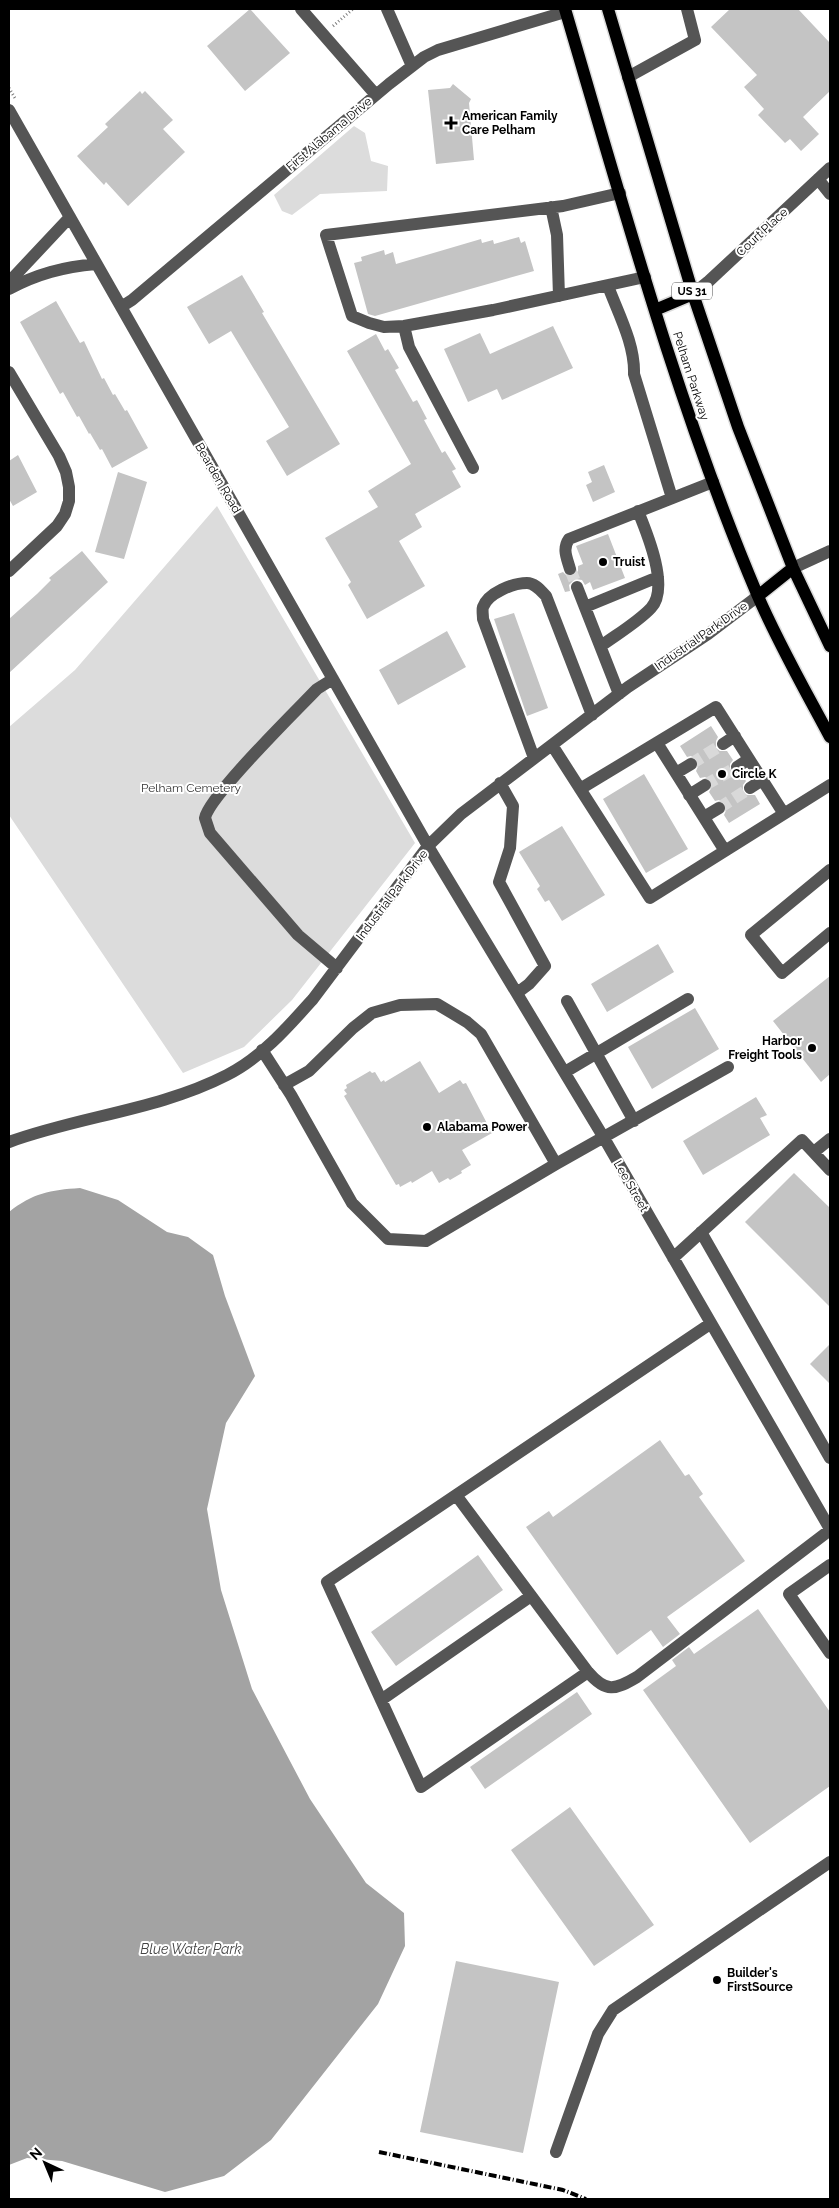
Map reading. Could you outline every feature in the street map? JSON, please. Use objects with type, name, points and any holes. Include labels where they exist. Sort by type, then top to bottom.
[{"type":"main road","name":"US 31","points":[[608,9],[693,294],[755,474],[793,568],[830,646]]},
{"type":"main road","name":"Pelham Parkway","points":[[565,10],[655,310],[713,482],[758,596],[830,737]]},
{"type":"main road","points":[[655,310],[693,294]]},
{"type":"main road","points":[[758,596],[793,568]]},
{"type":"street","points":[[301,9],[376,95]]},
{"type":"street","points":[[387,9],[412,66]]},
{"type":"street","points":[[628,77],[695,40],[687,9]]},
{"type":"street","name":"First Alabama Drive","points":[[120,307],[412,66],[438,50],[565,10]]},
{"type":"street","name":"Bearden Road","points":[[9,110],[428,846]]},
{"type":"street","name":"Court Place","points":[[693,294],[830,168]]},
{"type":"street","points":[[818,179],[830,194]]},
{"type":"street","points":[[620,193],[551,207],[326,235],[352,316],[369,324],[384,327],[404,326],[493,310],[645,277]]},
{"type":"street","points":[[551,207],[557,235],[559,296]]},
{"type":"street","points":[[9,282],[70,217]]},
{"type":"street","points":[[9,289],[40,274],[56,269],[96,264]]},
{"type":"street","points":[[608,286],[629,342],[634,363],[634,374],[672,498]]},
{"type":"street","points":[[404,326],[409,347],[473,468]]},
{"type":"street","points":[[9,372],[59,456],[66,472],[69,501],[65,514],[57,526],[9,571]]},
{"type":"street","points":[[570,569],[565,550],[565,544],[569,539],[713,482]]},
{"type":"street","points":[[601,646],[652,608],[658,577],[654,552],[638,511]]},
{"type":"street","points":[[793,568],[830,551]]},
{"type":"street","points":[[585,607],[658,577]]},
{"type":"street","points":[[534,758],[483,619],[482,608],[488,599],[505,588],[528,583],[537,587],[546,596],[592,715]]},
{"type":"street","points":[[578,587],[619,694]]},
{"type":"street","name":"Industrial Park Drive","points":[[9,1142],[151,1103],[208,1083],[240,1067],[292,1023],[337,968],[428,846],[461,814],[619,694],[708,634],[758,596]]},
{"type":"street","points":[[333,679],[317,689],[225,787],[210,804],[205,818],[210,833],[298,935],[337,968]]},
{"type":"street","points":[[580,789],[716,707],[784,814]]},
{"type":"street","points":[[723,744],[735,736]]},
{"type":"street","points":[[657,743],[726,851]]},
{"type":"street","points":[[552,745],[650,898],[830,785]]},
{"type":"street","points":[[737,766],[749,759]]},
{"type":"street","points":[[676,773],[691,764]]},
{"type":"street","points":[[750,788],[762,780]]},
{"type":"street","points":[[500,784],[514,806],[510,848],[499,882],[545,966],[529,984],[517,993]]},
{"type":"street","points":[[690,794],[705,785]]},
{"type":"street","points":[[704,817],[719,808]]},
{"type":"street","name":"Lee Street","points":[[428,846],[604,1138],[830,1529]]},
{"type":"street","points":[[830,870],[750,935],[782,973],[830,933]]},
{"type":"street","points":[[565,1072],[688,999]]},
{"type":"street","points":[[567,1002],[634,1121]]},
{"type":"street","points":[[284,1085],[309,1071],[353,1028],[372,1013],[400,1005],[437,1004],[467,1022],[481,1034],[556,1164]]},
{"type":"street","points":[[262,1050],[352,1203],[388,1238],[426,1240],[728,1067]]},
{"type":"street","points":[[814,1152],[830,1139]]},
{"type":"street","points":[[672,1258],[802,1140],[830,1170]]},
{"type":"street","points":[[701,1232],[830,1458]]},
{"type":"street","points":[[588,1672],[421,1787],[327,1582],[710,1324]]},
{"type":"street","points":[[456,1495],[588,1672],[598,1684],[608,1688],[621,1686],[637,1677],[830,1529]]},
{"type":"street","points":[[830,1565],[789,1594],[830,1653]]},
{"type":"street","points":[[381,1700],[531,1596]]},
{"type":"street","points":[[556,2152],[598,2034],[612,2010],[830,1862]]},
{"type":"path","points":[[324,35],[353,9]]},
{"type":"green space","points":[[354,126],[365,133],[371,161],[388,166],[387,191],[320,194],[292,215],[282,211],[274,195]]},
{"type":"green space","name":"Pelham Cemetery","points":[[217,506],[415,843],[292,1000],[244,1047],[183,1073],[9,815],[9,727],[75,670]]},
{"type":"water","name":"Blue Water Park","points":[[80,1188],[118,1200],[167,1232],[188,1237],[213,1255],[225,1296],[255,1376],[226,1423],[207,1509],[221,1590],[252,1689],[310,1799],[366,1883],[404,1913],[405,1946],[378,2004],[271,2140],[224,2176],[165,2192],[62,2161],[27,2158],[9,2165],[9,1212],[26,1201],[42,1194]]},
{"type":"building","points":[[250,9],[290,53],[245,91],[207,46]]},
{"type":"building","points":[[730,9],[798,9],[830,43],[830,91],[803,117],[819,134],[801,151],[790,139],[785,143],[758,115],[764,109],[744,87],[757,75],[711,27]]},
{"type":"building","points":[[453,84],[471,99],[469,103],[474,160],[436,164],[428,90],[450,88]]},
{"type":"building","points":[[140,91],[142,94],[145,91],[173,120],[163,129],[185,152],[128,206],[106,182],[104,185],[77,156],[108,127],[105,124]]},
{"type":"building","points":[[519,237],[521,243],[525,241],[534,271],[375,316],[368,314],[354,263],[362,261],[361,257],[384,250],[385,255],[393,252],[396,264],[481,239],[482,243],[493,240],[494,244]]},
{"type":"building","points":[[242,275],[264,312],[262,313],[340,444],[287,476],[266,441],[289,427],[231,331],[209,344],[187,307]]},
{"type":"building","points":[[56,301],[80,343],[84,341],[102,379],[104,378],[113,395],[115,394],[125,411],[127,410],[148,448],[112,468],[102,449],[100,450],[79,416],[77,417],[63,392],[60,394],[20,322]]},
{"type":"building","points":[[553,326],[573,368],[502,400],[497,389],[468,402],[444,349],[480,333],[490,354]]},
{"type":"building","points":[[376,334],[385,351],[388,349],[399,368],[395,370],[413,402],[417,400],[427,419],[424,420],[442,453],[445,451],[456,469],[452,471],[461,487],[415,514],[422,527],[399,541],[425,586],[367,619],[348,585],[351,582],[325,538],[378,507],[368,491],[411,464],[347,351]]},
{"type":"building","points":[[18,455],[37,492],[13,506],[9,499],[9,461]]},
{"type":"building","points":[[604,465],[615,492],[593,502],[586,485],[592,482],[588,472]]},
{"type":"building","points":[[118,472],[147,482],[124,559],[95,552]]},
{"type":"building","points":[[608,534],[625,578],[593,590],[590,582],[585,585],[582,580],[575,579],[569,585],[570,591],[565,592],[558,574],[563,572],[568,577],[573,577],[578,571],[578,566],[583,564],[576,546]]},
{"type":"building","points":[[82,551],[108,582],[9,673],[9,619],[51,580],[49,578]]},
{"type":"building","points":[[514,613],[548,708],[527,716],[494,619]]},
{"type":"building","points":[[447,631],[466,667],[398,705],[379,670]]},
{"type":"building","points":[[711,726],[718,737],[716,748],[720,751],[727,751],[733,760],[730,764],[730,771],[734,774],[741,774],[746,781],[743,785],[743,792],[747,795],[755,795],[760,804],[729,823],[724,815],[727,808],[726,803],[719,800],[715,801],[709,792],[713,785],[712,780],[705,777],[700,778],[696,771],[699,764],[698,759],[691,756],[687,757],[680,746]]},
{"type":"building","points":[[644,774],[688,849],[646,873],[603,799]]},
{"type":"building","points":[[562,826],[605,895],[562,921],[549,900],[545,902],[537,889],[540,886],[519,852]]},
{"type":"building","points":[[658,944],[674,972],[607,1012],[591,984]]},
{"type":"building","name":"Harbor Freight Tools","points":[[830,976],[830,1074],[821,1082],[773,1021]]},
{"type":"building","points":[[695,1008],[719,1049],[652,1089],[628,1047]]},
{"type":"building","name":"Alabama Power","points":[[420,1061],[439,1093],[460,1080],[463,1084],[466,1083],[492,1133],[462,1150],[471,1165],[461,1171],[462,1173],[450,1180],[448,1178],[439,1183],[432,1171],[412,1183],[411,1181],[400,1187],[399,1184],[396,1185],[344,1096],[347,1094],[344,1090],[347,1088],[346,1085],[370,1071],[372,1073],[375,1072],[381,1082],[384,1080],[385,1082]]},
{"type":"building","points":[[756,1097],[767,1115],[760,1118],[770,1135],[703,1175],[683,1141]]},
{"type":"building","points":[[794,1173],[830,1208],[830,1307],[745,1222]]},
{"type":"building","points":[[830,1344],[830,1384],[810,1364]]},
{"type":"building","points":[[660,1440],[685,1476],[689,1474],[703,1494],[699,1497],[745,1561],[667,1617],[680,1634],[663,1647],[651,1630],[617,1655],[526,1527],[549,1511],[553,1517]]},
{"type":"building","points":[[478,1555],[503,1590],[396,1666],[371,1632]]},
{"type":"building","points":[[758,1609],[830,1712],[830,1786],[750,1843],[643,1690],[676,1666],[672,1660],[689,1647],[694,1654]]},
{"type":"building","points":[[577,1692],[592,1714],[485,1789],[470,1767]]},
{"type":"building","points":[[570,1807],[654,1925],[594,1966],[511,1850]]},
{"type":"building","points":[[456,1961],[559,1982],[523,2153],[420,2132]]},
{"type":"tunnel","points":[[570,569],[577,587]]},
{"type":"tunnel","points":[[691,764],[723,744]]},
{"type":"tunnel","points":[[705,785],[737,767]]},
{"type":"tunnel","points":[[719,808],[750,788]]},
{"type":"railway","points":[[379,2152],[563,2190],[586,2199]]},
{"type":"place","name":"American Family Care Pelham","points":[[451,123]]},
{"type":"place","name":"Truist","points":[[603,562]]},
{"type":"place","name":"Circle K","points":[[722,774]]},
{"type":"place","name":"Harbor Freight Tools","points":[[812,1048]]},
{"type":"place","name":"Alabama Power","points":[[427,1127]]},
{"type":"place","name":"Builder's FirstSource","points":[[717,1980]]}]
